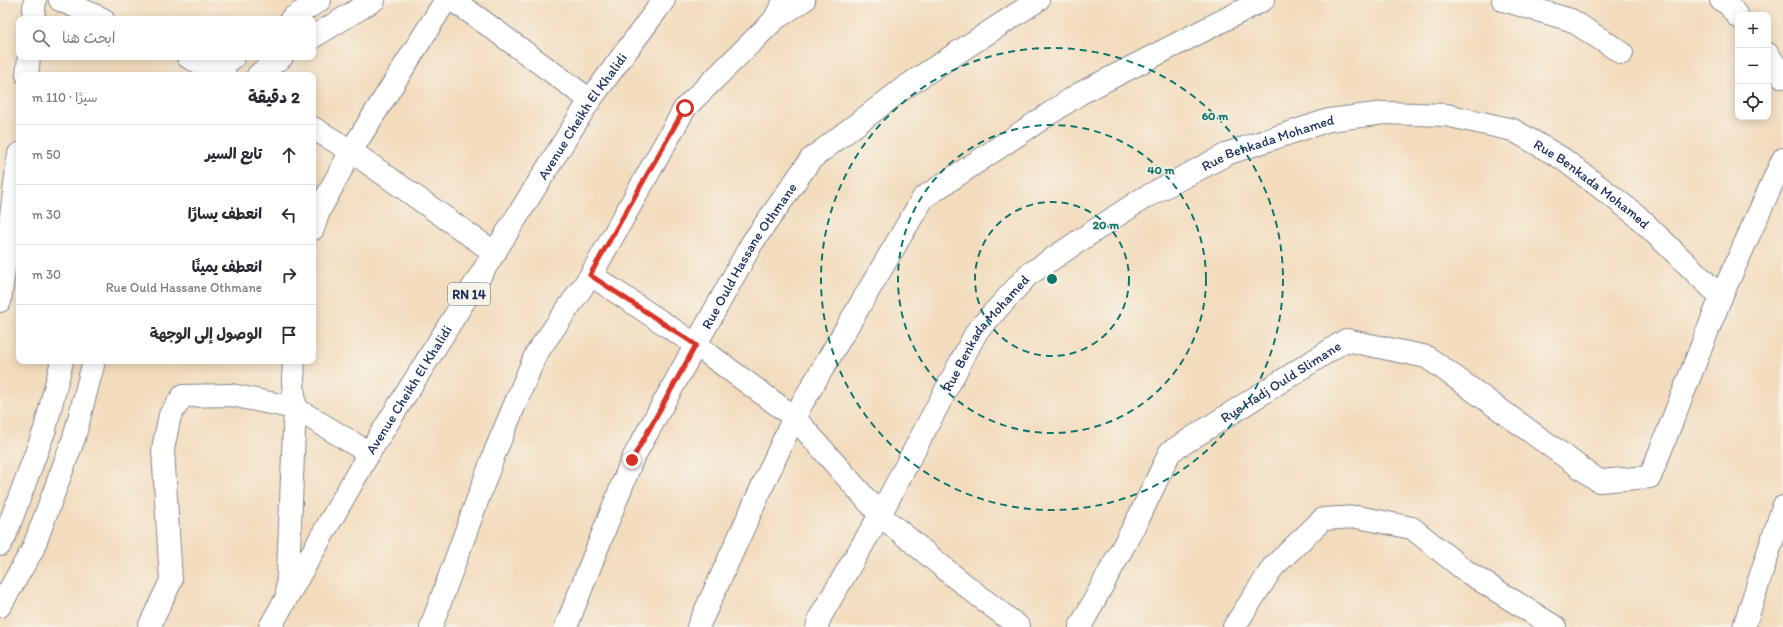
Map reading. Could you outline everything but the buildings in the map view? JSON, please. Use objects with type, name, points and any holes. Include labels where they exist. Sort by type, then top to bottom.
[{"type":"street","points":[[33,16],[35,0]]},
{"type":"street","points":[[60,0],[96,16]]},
{"type":"street","points":[[316,35],[374,0]]},
{"type":"street","points":[[316,220],[319,211],[351,151],[446,0]]},
{"type":"street","points":[[452,0],[590,100]]},
{"type":"street","name":"Avenue Cheikh El Khalidi","points":[[270,627],[370,453],[590,100],[664,0]]},
{"type":"street","points":[[774,20],[785,0]]},
{"type":"street","points":[[431,627],[495,452],[536,354],[590,275],[685,108],[774,20],[804,0]]},
{"type":"street","name":"Rue Ould Hassane Othmane","points":[[566,627],[632,460],[752,243],[811,159],[905,87],[1038,0]]},
{"type":"street","points":[[698,627],[794,417],[923,198],[1079,94],[1263,0]]},
{"type":"street","points":[[1503,0],[1571,20],[1622,53]]},
{"type":"street","points":[[1721,0],[1728,4],[1735,12]]},
{"type":"street","points":[[295,16],[313,2]]},
{"type":"street","points":[[1771,59],[1783,77]]},
{"type":"street","points":[[27,72],[29,60]]},
{"type":"street","points":[[193,60],[215,72]]},
{"type":"street","points":[[218,72],[231,60]]},
{"type":"street","points":[[262,72],[278,60]]},
{"type":"street","name":"Rue Benkada Mohamed","points":[[817,627],[820,617],[880,515],[977,331],[1028,275],[1142,199],[1229,153],[1328,120],[1384,113],[1446,115],[1513,130],[1563,159],[1635,214],[1721,296]]},
{"type":"street","points":[[316,130],[351,151],[495,253]]},
{"type":"street","points":[[1721,296],[1783,158]]},
{"type":"street","points":[[0,301],[16,177]]},
{"type":"street","points":[[590,275],[696,345],[794,417],[880,515],[956,578],[1019,627]]},
{"type":"street","name":"Rue Hadj Ould Slimane","points":[[1080,627],[1140,515],[1170,452],[1346,340],[1427,357],[1599,481],[1650,477],[1721,296]]},
{"type":"street","points":[[0,545],[5,536],[45,429],[61,364]]},
{"type":"street","points":[[0,606],[33,549],[74,438],[93,364]]},
{"type":"street","points":[[287,596],[296,408],[293,381],[294,364]]},
{"type":"street","points":[[149,627],[171,581],[163,449],[170,415],[183,396],[230,395],[296,408],[370,453]]},
{"type":"street","points":[[1744,627],[1783,507]]},
{"type":"street","points":[[1234,627],[1273,567],[1323,519],[1358,517],[1412,528],[1467,572],[1554,627]]},
{"type":"route","points":[[632,460],[696,345],[590,275],[685,108]]}]
